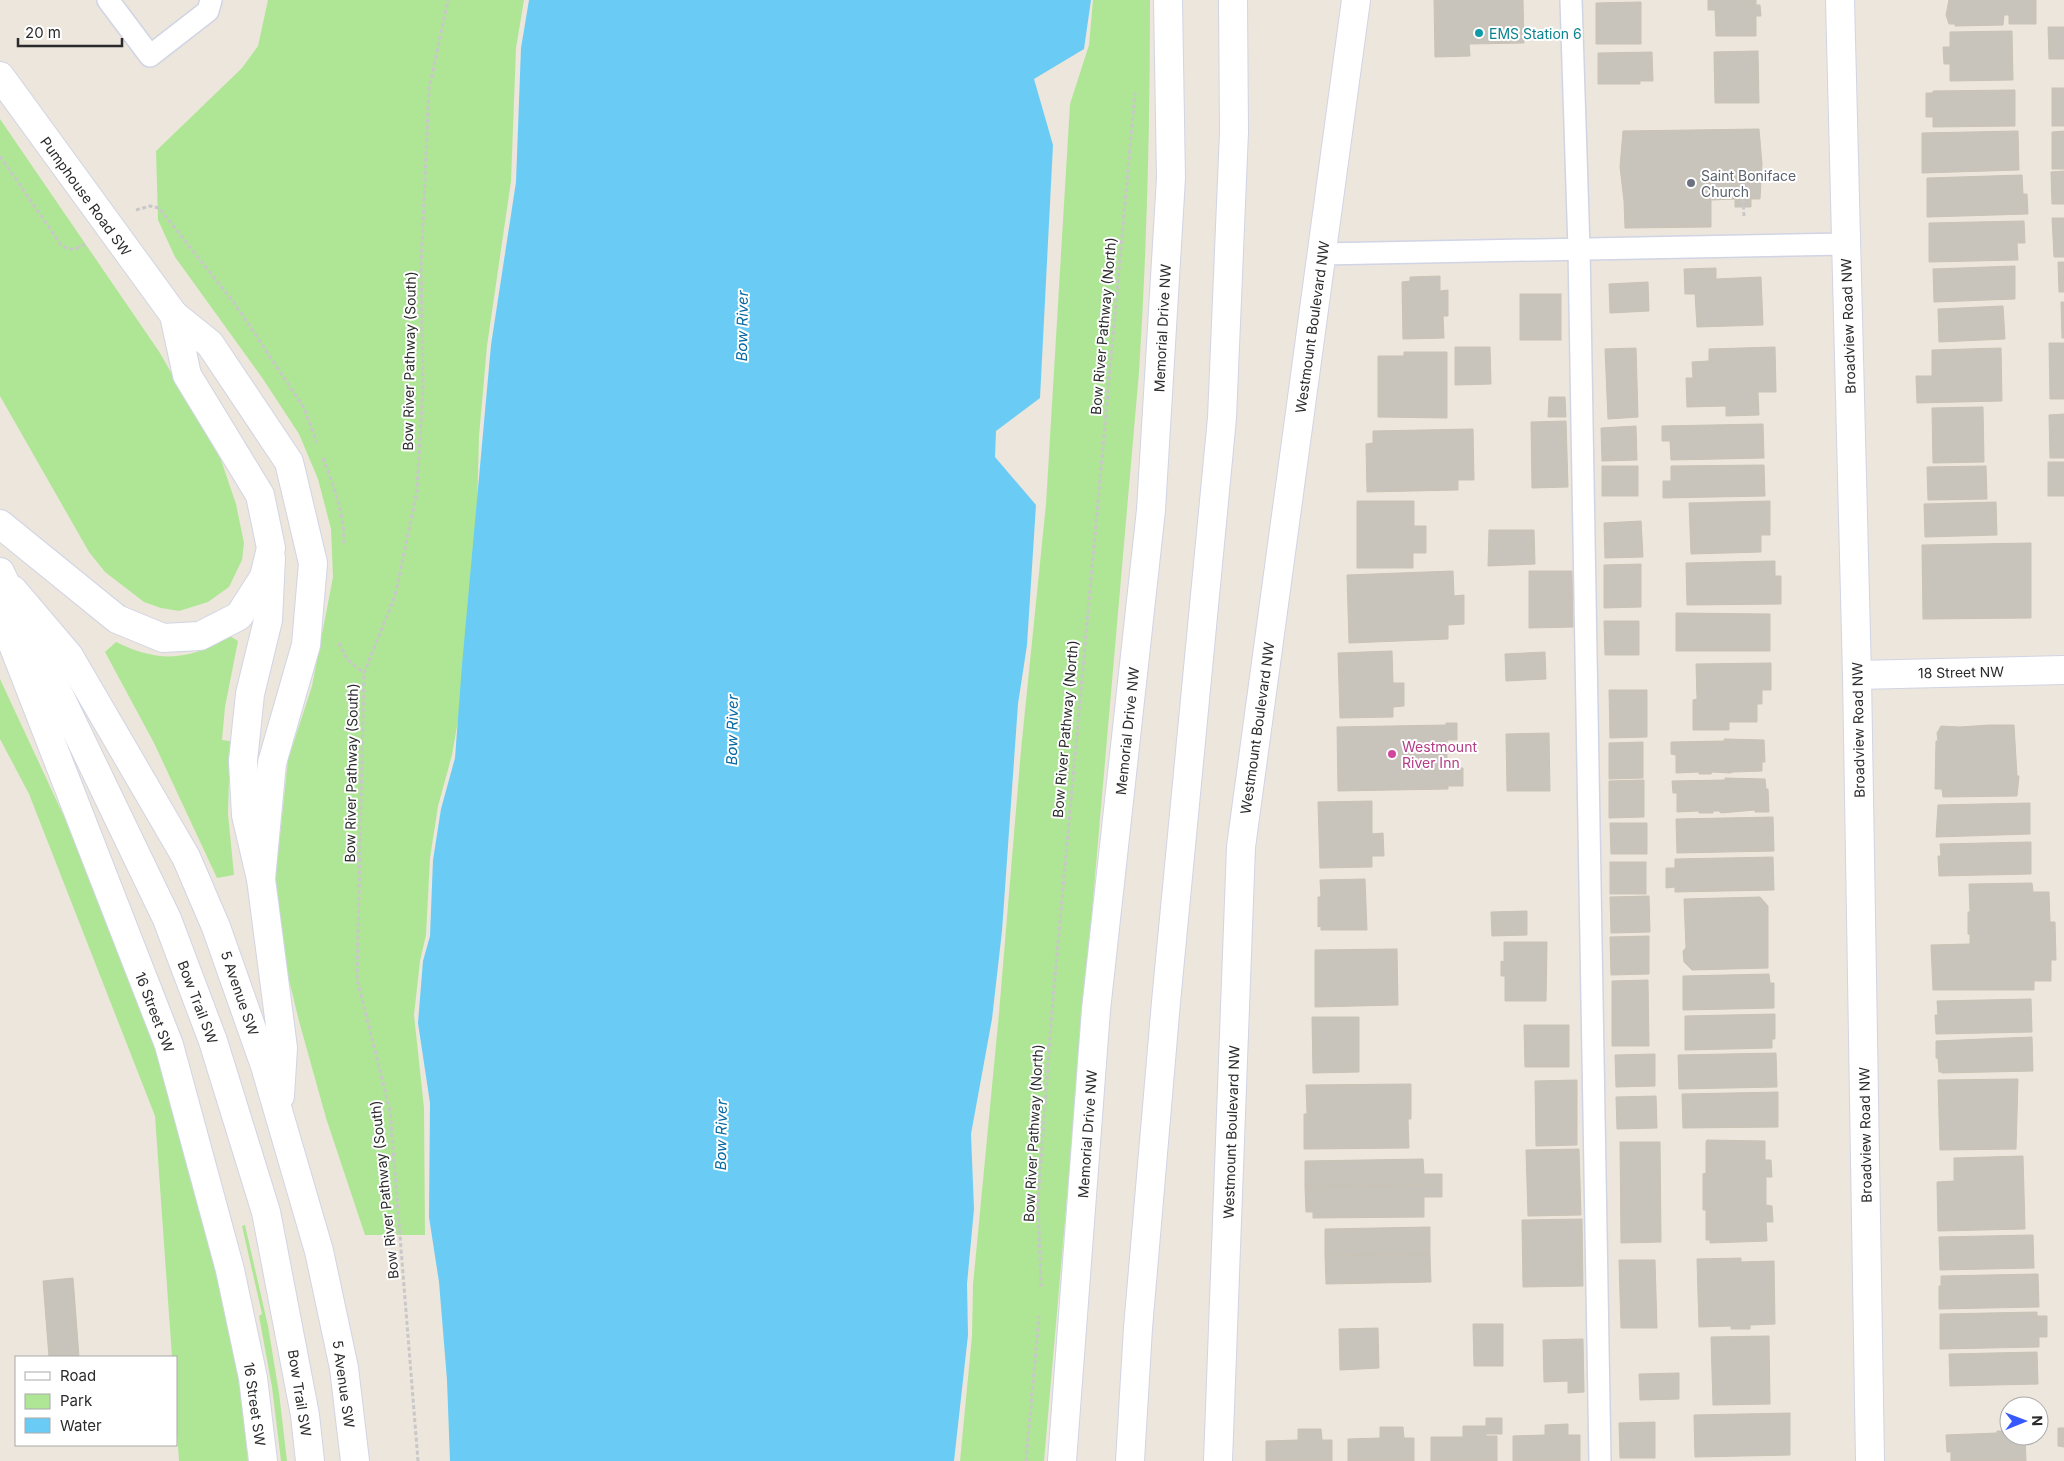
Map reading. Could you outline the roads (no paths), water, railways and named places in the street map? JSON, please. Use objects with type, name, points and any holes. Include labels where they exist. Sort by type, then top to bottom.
[{"type":"street","name":"Memorial Drive NW","points":[[1062,1461],[1096,1010],[1151,510],[1171,178],[1168,0]]},
{"type":"street","points":[[1130,1461],[1138,1328],[1163,1042],[1222,418],[1234,132],[1232,0]]},
{"type":"street","name":"Westmount Boulevard NW","points":[[1218,1461],[1241,847],[1356,0]]},
{"type":"street","name":"Broadview Road NW","points":[[1840,0],[1857,675],[1870,1461]]},
{"type":"street","name":"Pumphouse Road SW","points":[[0,76],[174,314]]},
{"type":"street","points":[[174,314],[187,376],[260,496],[271,548],[268,620],[250,694],[243,761],[246,815],[261,880],[283,1048],[279,1115]]},
{"type":"street","points":[[174,314],[210,344],[289,462],[313,563],[306,645],[272,763],[261,880]]},
{"type":"street","points":[[0,524],[118,619],[163,638],[200,636],[239,616],[264,577],[271,548]]},
{"type":"street","name":"5 Avenue SW","points":[[1,574],[69,656],[186,857],[216,927],[265,1066],[319,1251],[344,1368],[354,1461]]},
{"type":"street","name":"16 Street SW","points":[[1,574],[10,637],[169,1045],[230,1270],[253,1378],[263,1461]]},
{"type":"street","name":"Bow Trail SW","points":[[1,574],[167,920],[213,1041],[266,1212],[305,1416],[310,1461]]},
{"type":"street","name":"18 Street NW","points":[[1857,675],[2064,670]]},
{"type":"lane","points":[[108,0],[150,56],[208,11],[211,0]]},
{"type":"lane","points":[[1571,0],[1579,249],[1600,1461]]},
{"type":"lane","points":[[1322,254],[1846,244]]},
{"type":"water","name":"Bow River","points":[[529,0],[1091,0],[1084,49],[1034,79],[1053,145],[1040,398],[996,431],[995,457],[1036,505],[1027,645],[1018,704],[1002,931],[992,1019],[971,1134],[974,1209],[967,1284],[968,1335],[954,1461],[450,1461],[447,1380],[439,1282],[429,1217],[430,1103],[418,1023],[423,961],[430,936],[433,860],[441,809],[455,758],[491,345],[516,182],[521,48]]},
{"type":"place","name":"EMS Station 6","points":[[1479,33]]},
{"type":"place","name":"Saint Boniface Church","points":[[1691,183]]},
{"type":"place","name":"Westmount River Inn","points":[[1392,754]]}]
